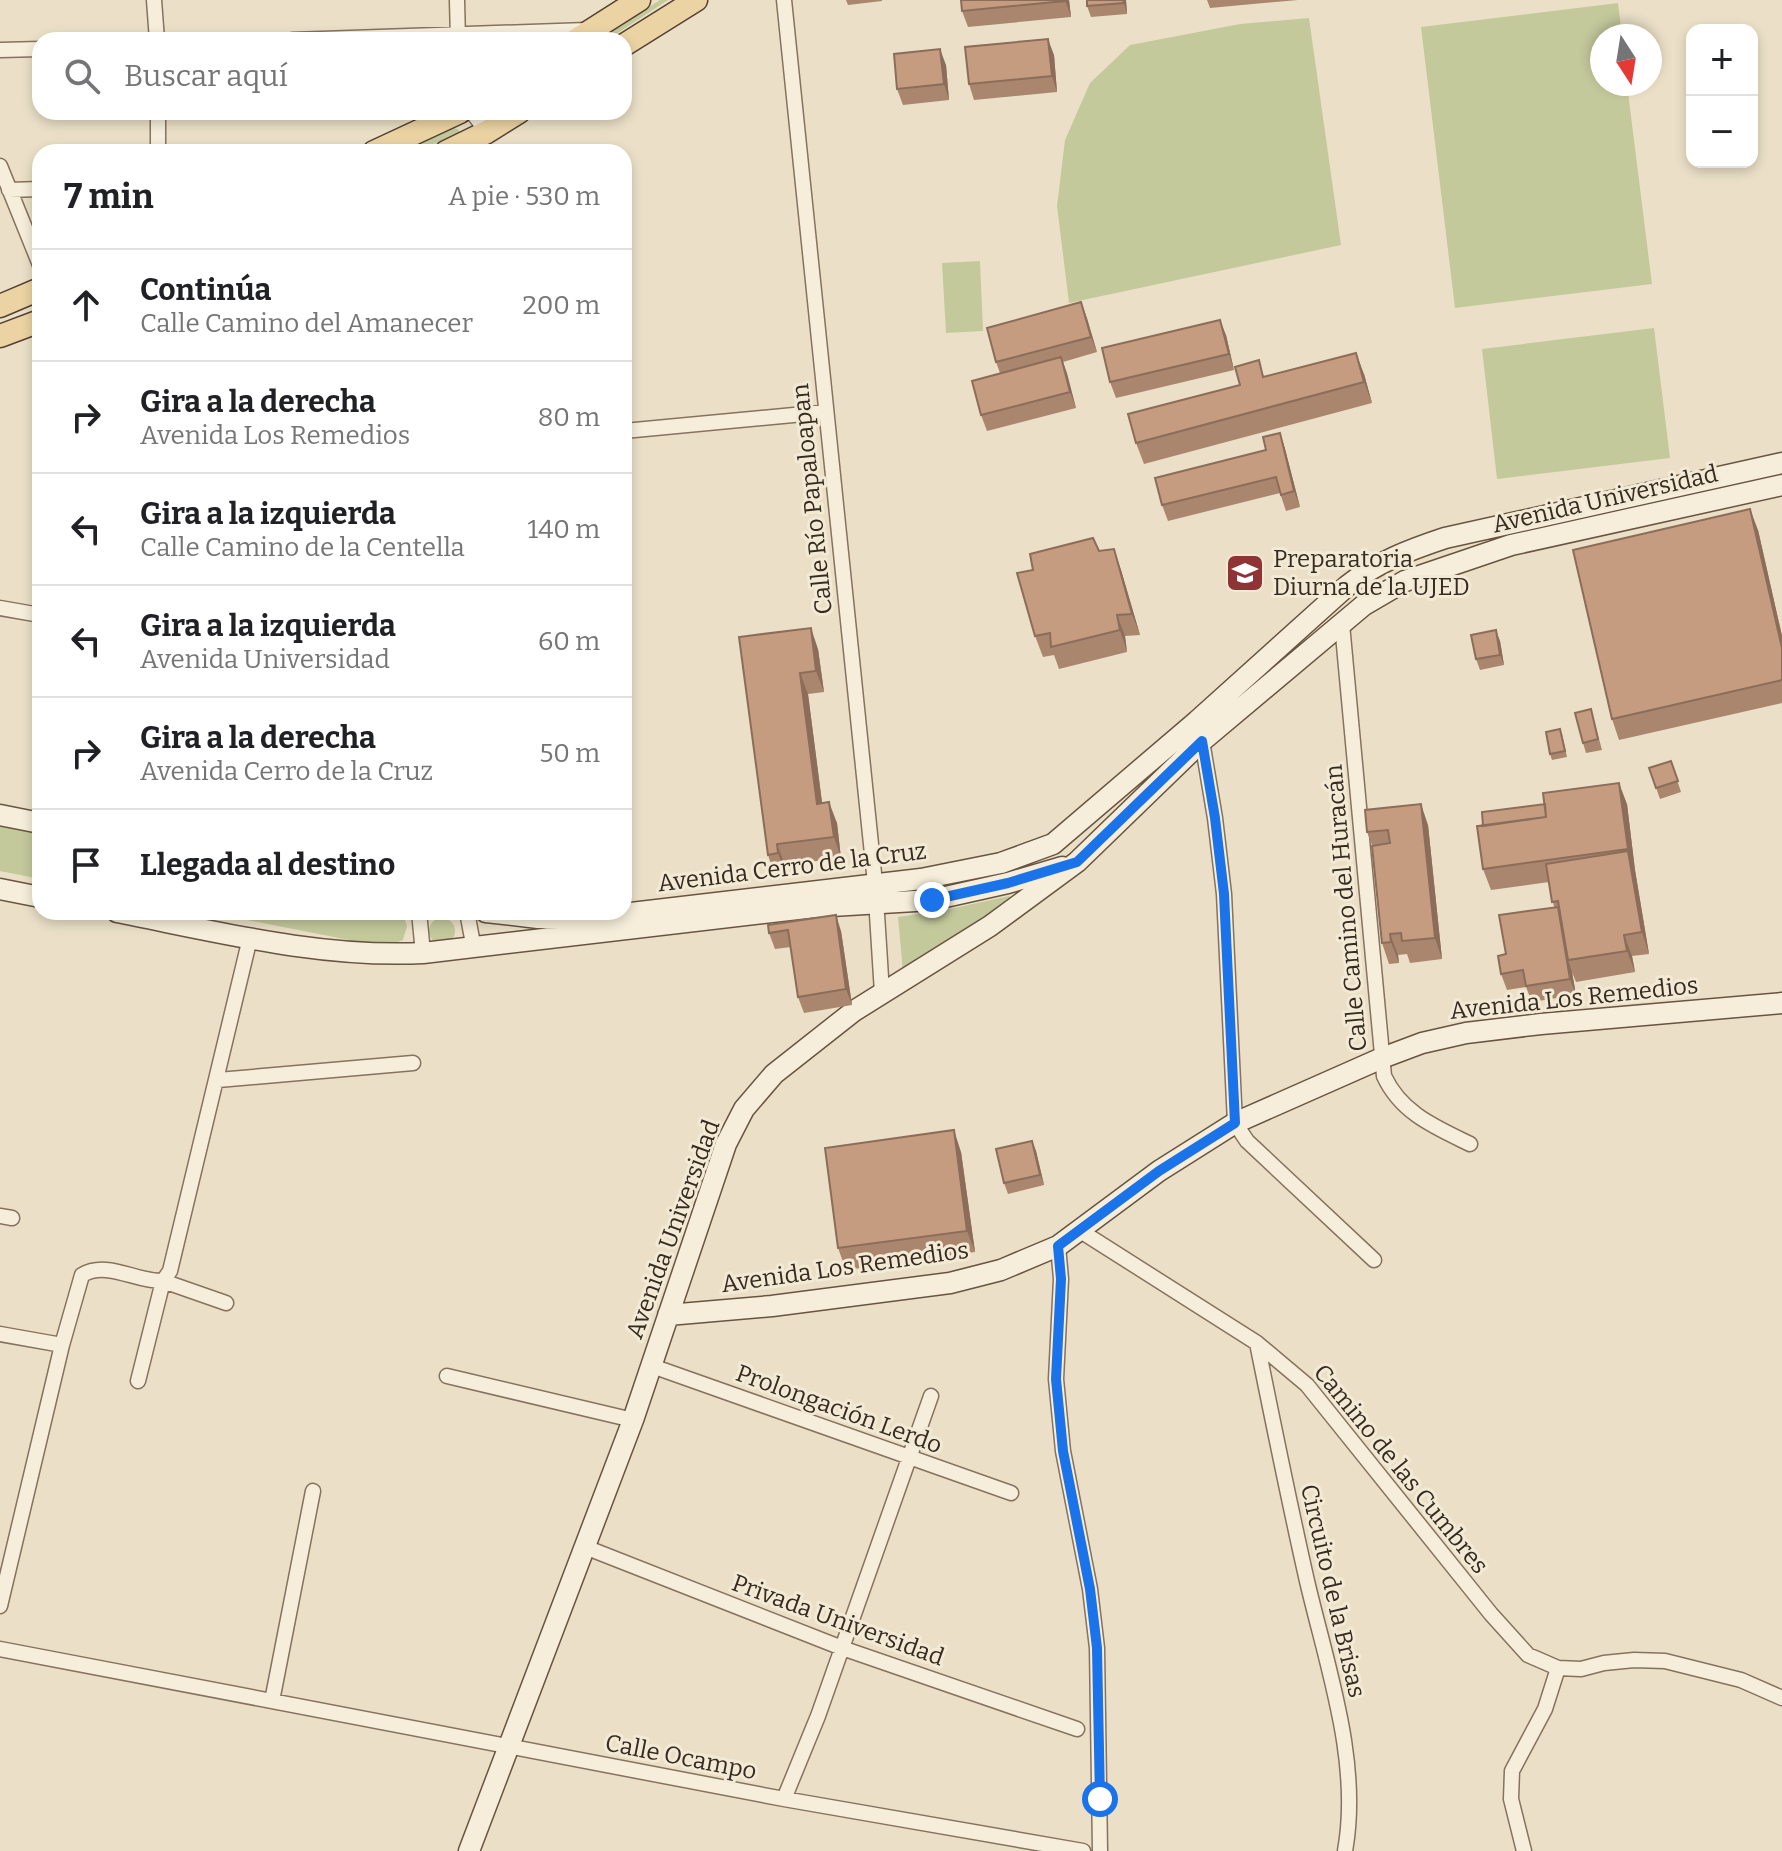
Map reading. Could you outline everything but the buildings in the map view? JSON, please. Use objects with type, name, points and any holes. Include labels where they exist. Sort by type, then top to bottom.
[{"type":"main road","points":[[589,32],[639,0]]},
{"type":"main road","points":[[632,40],[696,0]]},
{"type":"main road","points":[[391,144],[443,120]]},
{"type":"main road","points":[[462,144],[506,120]]},
{"type":"main road","points":[[0,306],[32,292]]},
{"type":"main road","points":[[0,336],[32,324]]},
{"type":"street","points":[[154,0],[156,32]]},
{"type":"street","points":[[457,0],[458,32]]},
{"type":"street","name":"Calle Río Papaloapan","points":[[784,0],[875,894],[882,993]]},
{"type":"street","points":[[0,50],[32,49]]},
{"type":"street","points":[[158,120],[158,144]]},
{"type":"street","points":[[478,120],[487,132]]},
{"type":"street","points":[[0,166],[32,246]]},
{"type":"street","points":[[9,190],[32,189]]},
{"type":"street","points":[[632,430],[825,412]]},
{"type":"street","name":"Avenida Universidad","points":[[1053,844],[1366,571],[1399,554],[1445,538],[1782,463]]},
{"type":"street","name":"Avenida Universidad","points":[[469,1851],[633,1420],[726,1144],[744,1109],[774,1074],[854,1011],[990,926],[1077,862],[1202,741],[1364,605],[1405,581],[1511,545],[1782,485]]},
{"type":"street","points":[[0,608],[32,614]]},
{"type":"street","name":"Calle Camino del Huracán","points":[[1342,624],[1384,1076],[1389,1088],[1411,1111],[1428,1124],[1470,1144]]},
{"type":"street","points":[[1202,741],[1224,894],[1235,1123],[1247,1141],[1374,1260]]},
{"type":"street","points":[[0,815],[32,821]]},
{"type":"street","name":"Avenida Cerro de la Cruz","points":[[158,920],[348,953],[379,955],[474,949],[815,907],[1001,863],[1053,844]]},
{"type":"street","name":"Avenida Cerro de la Cruz","points":[[632,915],[875,894],[932,900],[1008,883],[1077,862]]},
{"type":"street","points":[[0,889],[32,895]]},
{"type":"street","points":[[420,920],[423,953]]},
{"type":"street","points":[[469,920],[474,949]]},
{"type":"street","points":[[138,1381],[163,1281],[170,1271],[250,938]]},
{"type":"street","name":"Avenida Los Remedios","points":[[668,1315],[772,1306],[950,1283],[1001,1270],[1058,1246],[1159,1171],[1235,1123],[1422,1043],[1466,1033],[1782,1003]]},
{"type":"street","points":[[218,1080],[413,1063]]},
{"type":"street","name":"Camino de las Cumbres","points":[[1079,1230],[1257,1343],[1293,1371],[1324,1403],[1491,1614],[1528,1655],[1558,1668]]},
{"type":"street","points":[[1058,1246],[1061,1279],[1056,1379],[1063,1451],[1090,1589],[1097,1648],[1100,1851]]},
{"type":"street","points":[[0,1606],[80,1279],[85,1273],[105,1269],[163,1281],[226,1303]]},
{"type":"street","points":[[0,1334],[62,1345]]},
{"type":"street","name":"Circuito de la Brisas","points":[[1257,1343],[1284,1480],[1340,1720],[1348,1780],[1345,1851]]},
{"type":"street","name":"Prolongación Lerdo","points":[[652,1366],[1011,1493]]},
{"type":"street","points":[[447,1376],[633,1420]]},
{"type":"street","points":[[784,1799],[818,1716],[931,1396]]},
{"type":"street","points":[[272,1701],[313,1491]]},
{"type":"street","name":"Privada Universidad","points":[[585,1547],[842,1648],[1077,1729]]},
{"type":"street","name":"Calle Ocampo","points":[[0,1649],[784,1799],[1083,1851]]},
{"type":"street","points":[[1524,1851],[1511,1799],[1512,1771],[1545,1709],[1558,1668],[1581,1669],[1619,1661],[1665,1661],[1741,1680],[1782,1698]]},
{"type":"green space","points":[[660,0],[668,0],[619,32],[610,32]]},
{"type":"green space","points":[[1618,3],[1621,24],[1590,24],[1590,96],[1628,96],[1652,284],[1455,308],[1421,27]]},
{"type":"green space","points":[[1309,18],[1341,245],[1069,303],[1057,206],[1065,140],[1090,83],[1130,45],[1240,24]]},
{"type":"green space","points":[[454,128],[459,130],[458,134],[434,144],[416,144]]},
{"type":"green space","points":[[980,261],[983,331],[946,333],[942,263]]},
{"type":"green space","points":[[1654,328],[1670,458],[1497,479],[1482,349]]},
{"type":"green space","points":[[0,825],[32,831],[32,877],[0,871]]},
{"type":"green space","points":[[1009,896],[1011,900],[907,973],[903,972],[898,917]]},
{"type":"green space","points":[[247,920],[405,920],[407,926],[403,940],[374,945]]},
{"type":"green space","points":[[436,920],[448,920],[454,926],[454,936],[447,943],[437,943],[430,936],[430,926]]},
{"type":"place","name":"Preparatoria Diurna de la UJED","points":[[1245,573]]},
{"type":"route","points":[[932,900],[1008,883],[1077,862],[1202,741],[1224,894],[1235,1123],[1159,1171],[1058,1246],[1061,1279],[1056,1379],[1063,1451],[1090,1589],[1097,1648],[1100,1799]]}]
